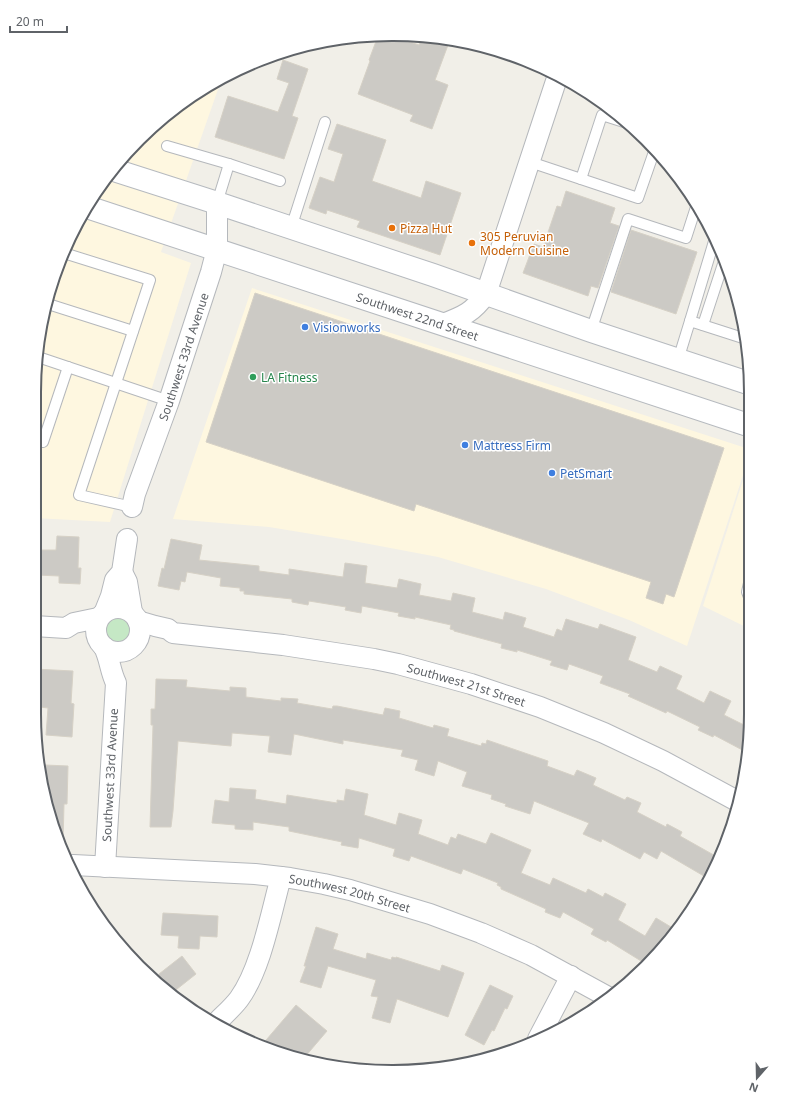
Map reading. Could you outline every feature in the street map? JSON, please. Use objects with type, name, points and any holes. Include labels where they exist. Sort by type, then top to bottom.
[{"type":"main road","points":[[119,172],[433,275],[744,382]]},
{"type":"main road","name":"Southwest 22nd Street","points":[[93,209],[744,423]]},
{"type":"street","points":[[443,324],[460,318],[470,312],[479,304],[486,294],[556,81]]},
{"type":"street","name":"Southwest 33rd Avenue","points":[[132,507],[138,484],[169,400],[211,272],[216,249],[217,203]]},
{"type":"street","points":[[102,645],[96,636],[96,624],[111,596],[115,580],[122,572],[127,539]]},
{"type":"street","points":[[41,626],[66,628],[74,633],[86,636],[115,652],[121,652],[131,647],[138,639],[140,626],[135,617],[127,582],[122,572]]},
{"type":"street","points":[[66,628],[74,623],[102,615],[112,608],[126,609],[135,617]]},
{"type":"street","name":"Southwest 21st Street","points":[[135,617],[156,626],[168,629],[173,633],[283,645],[374,659],[471,684],[540,707],[604,732],[733,798]]},
{"type":"street","name":"Southwest 21st Street","points":[[131,647],[146,640],[166,639],[173,633]]},
{"type":"street","name":"Southwest 33rd Avenue","points":[[102,645],[108,656],[112,675],[116,683]]},
{"type":"street","name":"Southwest 33rd Avenue","points":[[105,867],[116,683],[131,647]]},
{"type":"street","name":"Southwest 20th Street","points":[[75,865],[255,874],[324,884],[350,890],[458,924],[531,955],[603,994]]},
{"type":"street","points":[[220,1019],[239,999],[253,974],[281,877]]},
{"type":"street","points":[[542,1032],[571,976]]},
{"type":"lane","points":[[581,179],[602,115],[611,118]]},
{"type":"lane","points":[[291,228],[325,122]]},
{"type":"lane","points":[[167,146],[280,181]]},
{"type":"lane","points":[[530,162],[638,198],[652,156]]},
{"type":"lane","points":[[217,203],[229,164]]},
{"type":"lane","points":[[591,330],[628,219],[686,238],[694,212]]},
{"type":"lane","points":[[678,360],[712,247]]},
{"type":"lane","points":[[69,255],[150,280],[79,495],[132,507]]},
{"type":"lane","points":[[704,326],[721,270]]},
{"type":"lane","points":[[52,305],[133,331]]},
{"type":"lane","points":[[690,321],[739,337]]},
{"type":"lane","points":[[43,359],[169,400]]},
{"type":"lane","points":[[43,442],[68,367]]},
{"type":"shaded area","points":[[219,87],[161,252],[191,263],[110,522],[41,518],[42,370],[44,347],[53,302],[77,237],[100,197],[128,161],[161,128],[197,100]]},
{"type":"shaded area","points":[[252,288],[744,447],[744,472],[687,646],[629,620],[546,589],[438,557],[269,527],[173,519]]},
{"type":"shaded area","points":[[744,477],[744,626],[703,606]]},
{"type":"green space","points":[[118,618],[126,622],[130,630],[126,638],[118,642],[110,638],[106,630],[110,622]]},
{"type":"building","points":[[376,42],[409,42],[419,45],[420,42],[448,46],[435,80],[448,85],[432,129],[410,121],[413,115],[358,94],[370,61],[369,60]]},
{"type":"building","points":[[283,60],[308,69],[292,116],[298,118],[284,159],[215,137],[228,96],[278,112],[289,83],[277,79]]},
{"type":"building","points":[[337,124],[386,140],[372,181],[421,198],[426,181],[461,193],[440,255],[357,227],[360,221],[327,210],[326,214],[309,208],[320,177],[334,182],[343,154],[328,149]]},
{"type":"building","points":[[566,191],[615,208],[610,223],[619,226],[598,288],[591,286],[588,296],[523,273],[534,244],[543,247],[557,206],[561,207]]},
{"type":"building","points":[[631,230],[697,252],[676,314],[611,292]]},
{"type":"building","points":[[255,293],[724,448],[674,597],[666,594],[663,604],[646,598],[651,582],[416,504],[414,511],[206,442]]},
{"type":"building","points":[[57,536],[79,537],[78,568],[81,568],[80,584],[59,583],[59,576],[41,575],[41,550],[56,550]]},
{"type":"building","points":[[171,539],[202,545],[199,560],[259,566],[259,571],[289,575],[289,569],[343,577],[345,563],[367,566],[365,583],[397,588],[399,579],[421,584],[419,595],[451,601],[453,593],[475,598],[472,612],[503,620],[505,612],[526,618],[523,627],[554,637],[557,629],[562,631],[566,619],[598,629],[600,624],[636,637],[628,660],[657,672],[660,666],[682,676],[676,689],[704,703],[710,691],[731,701],[724,715],[744,725],[742,750],[714,735],[713,737],[698,730],[700,727],[667,711],[666,713],[628,696],[630,694],[600,683],[603,676],[569,664],[567,670],[550,665],[552,661],[517,650],[517,652],[501,648],[502,644],[454,631],[450,629],[451,625],[415,617],[415,619],[398,616],[399,613],[362,606],[361,613],[345,610],[346,607],[309,601],[308,605],[292,602],[292,599],[244,594],[244,591],[240,591],[240,588],[220,586],[221,578],[187,572],[185,582],[181,581],[179,590],[158,586],[162,568],[164,569]]},
{"type":"building","points":[[41,669],[73,671],[71,703],[74,704],[72,737],[46,735],[48,708],[41,707]]},
{"type":"building","points":[[156,679],[187,680],[186,687],[230,691],[230,687],[246,688],[246,697],[281,701],[281,698],[298,699],[297,703],[332,709],[333,706],[337,706],[383,715],[385,708],[400,711],[399,718],[433,728],[434,725],[449,729],[447,736],[481,746],[482,743],[486,744],[487,740],[548,761],[547,766],[574,776],[577,770],[596,778],[593,785],[625,800],[627,797],[641,803],[637,812],[666,827],[667,824],[682,832],[680,836],[714,855],[704,876],[661,851],[657,859],[644,852],[640,859],[602,839],[601,842],[583,834],[589,823],[534,801],[530,814],[505,806],[506,804],[491,799],[492,795],[462,786],[467,772],[438,761],[434,776],[415,770],[418,760],[401,756],[403,750],[343,740],[343,744],[294,734],[291,755],[268,752],[270,736],[232,733],[231,746],[178,741],[171,827],[150,827],[153,725],[151,725],[151,709],[155,709]]},
{"type":"building","points":[[45,765],[68,766],[67,804],[64,804],[63,835],[53,804]]},
{"type":"building","points":[[230,788],[256,790],[255,799],[286,804],[287,795],[337,803],[337,800],[344,801],[346,789],[368,794],[364,815],[396,825],[399,813],[422,820],[418,834],[448,845],[451,837],[456,839],[458,834],[486,844],[491,833],[531,850],[521,873],[550,885],[553,878],[586,893],[588,889],[603,897],[605,893],[626,904],[618,920],[645,936],[656,918],[671,927],[642,961],[607,940],[606,942],[591,934],[594,929],[563,912],[560,918],[545,912],[546,909],[501,889],[501,887],[497,885],[498,883],[463,869],[461,874],[411,856],[409,861],[393,856],[395,849],[359,838],[358,848],[341,845],[342,842],[289,831],[289,827],[253,822],[253,830],[235,829],[235,825],[212,823],[215,800],[229,802]]},
{"type":"building","points":[[163,913],[218,916],[217,937],[200,936],[199,949],[178,948],[179,936],[161,935]]},
{"type":"building","points":[[316,927],[338,934],[333,949],[366,959],[367,953],[391,960],[392,957],[396,957],[440,971],[442,965],[464,973],[448,1017],[397,999],[390,1023],[372,1018],[378,997],[371,996],[376,980],[328,966],[321,988],[300,982],[306,966],[304,966]]},
{"type":"building","points":[[182,956],[196,974],[176,990],[161,978],[159,974]]},
{"type":"building","points":[[490,985],[513,996],[507,1009],[505,1008],[494,1031],[492,1030],[484,1045],[465,1035]]},
{"type":"building","points":[[296,1005],[327,1031],[307,1054],[266,1041]]},
{"type":"place","name":"Pizza Hut","points":[[392,228]]},
{"type":"place","name":"305 Peruvian Modern Cuisine","points":[[472,243]]},
{"type":"place","name":"Visionworks","points":[[305,327]]},
{"type":"place","name":"LA Fitness","points":[[253,377]]},
{"type":"place","name":"Mattress Firm","points":[[465,445]]},
{"type":"place","name":"PetSmart","points":[[552,473]]}]
